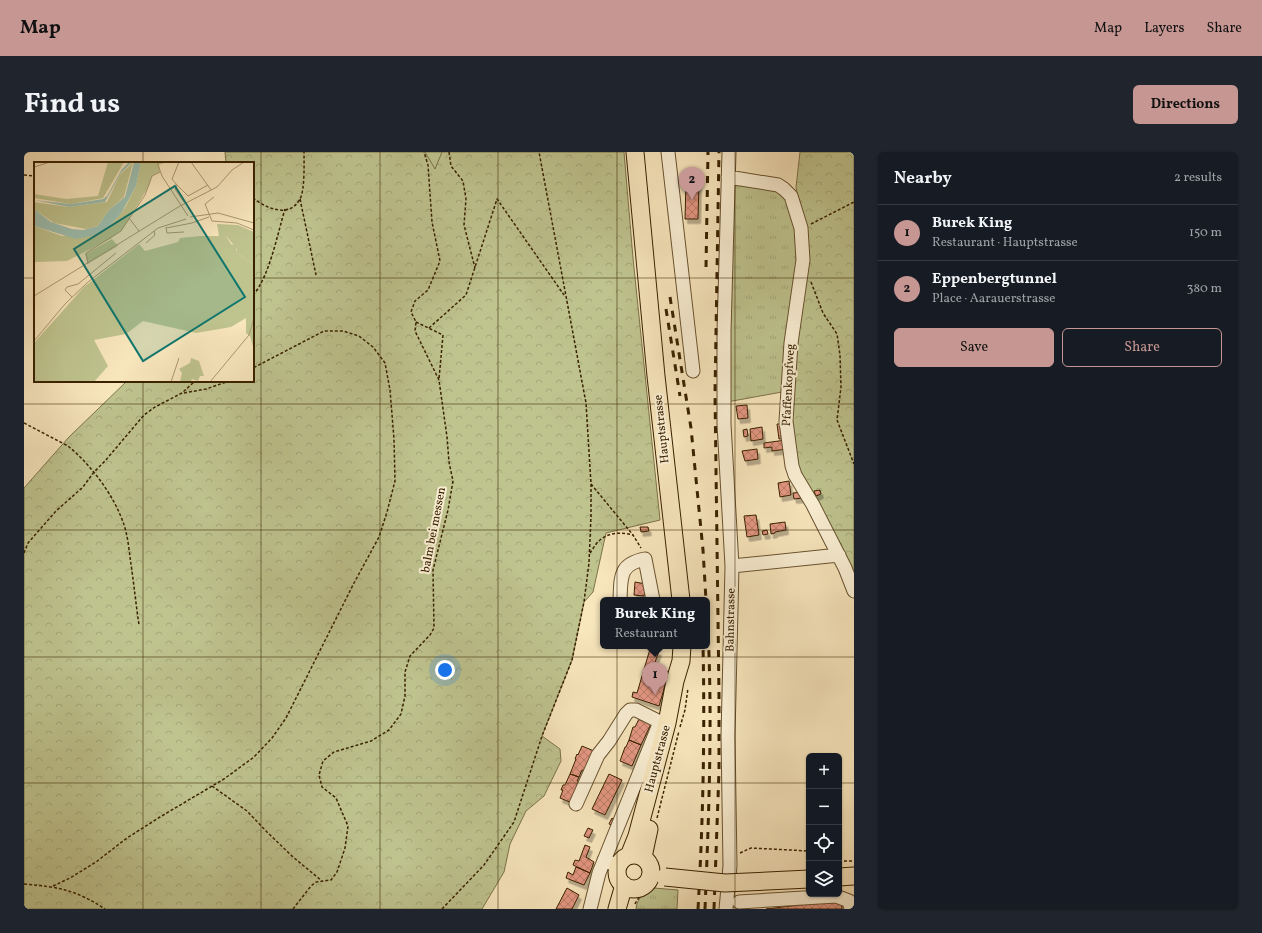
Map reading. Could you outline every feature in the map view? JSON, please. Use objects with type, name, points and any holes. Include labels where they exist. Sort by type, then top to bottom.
[{"type":"main road","name":"Hauptstrasse","points":[[635,152],[656,376],[681,597]]},
{"type":"main road","name":"Hauptstrasse","points":[[624,859],[637,836],[675,681],[681,650]]},
{"type":"main road","name":"Hauptstrasse","points":[[624,859],[646,841],[675,728],[683,682],[681,650]]},
{"type":"main road","points":[[631,896],[618,876],[624,859],[649,863],[658,879]]},
{"type":"main road","points":[[842,878],[854,876]]},
{"type":"main road","points":[[617,909],[646,883],[658,879],[725,883],[806,880]]},
{"type":"street","points":[[668,152],[693,371]]},
{"type":"street","name":"Bahnstrasse","points":[[726,909],[730,866],[728,736],[732,566],[724,424],[724,331],[729,152]]},
{"type":"street","name":"Pfaffenkopfweg","points":[[728,177],[778,185],[784,189],[791,196],[802,228],[803,260],[791,343],[786,421],[792,466],[795,475],[813,505],[839,555],[854,591]]},
{"type":"street","points":[[732,566],[839,555]]},
{"type":"street","points":[[620,597],[621,576],[629,564],[645,559],[652,597]]},
{"type":"street","points":[[576,804],[598,755],[630,710],[636,710],[664,722],[624,859],[599,873],[590,909]]},
{"type":"street","points":[[739,902],[836,896],[849,901],[851,909]]},
{"type":"path","points":[[304,152],[300,199],[316,275]]},
{"type":"path","name":"balm bei messen","points":[[293,909],[311,886],[316,882],[331,880],[337,872],[345,848],[348,826],[336,798],[322,787],[319,775],[323,761],[334,752],[371,741],[388,730],[402,714],[405,696],[405,672],[410,656],[430,635],[434,628],[433,570],[448,510],[453,481],[449,462],[439,380],[415,331],[416,322],[411,312],[415,301],[428,290],[440,261],[432,222],[428,165],[424,152]]},
{"type":"path","points":[[449,152],[451,166],[463,181],[466,199],[464,225],[475,268]]},
{"type":"path","points":[[442,909],[484,864],[514,822],[542,736],[572,660],[584,602],[591,516],[591,484],[586,403],[539,152]]},
{"type":"path","points":[[24,175],[34,176]]},
{"type":"path","points":[[254,199],[272,209],[285,209],[295,205],[300,199]]},
{"type":"path","points":[[429,328],[466,296],[497,199],[566,296]]},
{"type":"path","points":[[802,228],[854,202]]},
{"type":"path","points":[[254,294],[265,277],[285,209]]},
{"type":"path","points":[[811,281],[823,313],[837,334],[840,355],[841,387],[837,420],[854,464]]},
{"type":"path","points":[[416,322],[443,335],[439,380]]},
{"type":"path","points":[[53,886],[70,878],[96,862],[127,838],[212,786],[254,757],[272,738],[286,718],[354,583],[379,537],[395,481],[394,439],[390,390],[385,363],[373,347],[359,336],[343,331],[324,331],[254,367]]},
{"type":"path","points":[[182,393],[194,382]]},
{"type":"path","points":[[24,553],[28,543],[56,511],[83,487],[94,472],[144,415],[165,401],[182,393],[206,389],[226,382]]},
{"type":"path","points":[[24,423],[68,446],[94,472],[112,500],[123,523],[129,552],[139,625]]},
{"type":"path","points":[[591,484],[633,535],[641,547],[645,559]]},
{"type":"path","points":[[589,554],[600,540],[622,532],[633,535]]},
{"type":"path","points":[[212,786],[247,811],[266,832],[322,881]]},
{"type":"path","points":[[730,866],[739,854],[751,848],[806,851]]},
{"type":"path","points":[[842,861],[854,862]]},
{"type":"path","points":[[631,896],[641,895],[652,887],[658,879]]},
{"type":"path","points":[[24,884],[53,886],[74,892],[89,898],[105,909]]},
{"type":"green space","points":[[225,152],[624,152],[633,258],[660,520],[606,533],[593,592],[584,602],[572,660],[542,736],[560,749],[561,761],[544,796],[526,811],[510,844],[504,872],[482,909],[24,909],[24,488],[69,437],[126,382],[254,382],[254,162],[226,162]]},
{"type":"green space","points":[[425,152],[442,152],[435,169]]},
{"type":"green space","points":[[800,152],[854,152],[854,591],[799,477],[789,424],[805,239],[796,187]]},
{"type":"green space","points":[[737,183],[777,188],[789,198],[800,254],[782,392],[727,402],[731,190]]},
{"type":"green space","points":[[654,888],[678,890],[677,909],[636,909],[639,899]]},
{"type":"building","points":[[686,181],[699,182],[698,219],[685,219]]},
{"type":"building","points":[[747,405],[748,418],[738,419],[736,406]]},
{"type":"building","points":[[777,424],[783,424],[785,438],[779,439]]},
{"type":"building","points":[[762,427],[763,439],[751,441],[750,429]]},
{"type":"building","points":[[747,429],[748,436],[744,437],[743,430]]},
{"type":"building","points":[[786,440],[787,449],[772,451],[772,447],[764,448],[764,443]]},
{"type":"building","points":[[757,449],[758,459],[745,461],[742,451]]},
{"type":"building","points":[[789,481],[791,495],[780,497],[778,483]]},
{"type":"building","points":[[820,490],[821,494],[816,496],[814,491]]},
{"type":"building","points":[[802,492],[803,498],[794,499],[793,493]]},
{"type":"building","points":[[756,515],[759,535],[747,537],[744,516]]},
{"type":"building","points":[[785,522],[786,530],[771,534],[770,524]]},
{"type":"building","points":[[640,527],[648,527],[649,531],[641,532]]},
{"type":"building","points":[[767,530],[768,534],[763,535],[762,531]]},
{"type":"building","points":[[635,582],[646,584],[644,596],[634,595]]},
{"type":"building","points":[[650,649],[659,651],[653,668],[669,672],[659,706],[632,697],[633,692],[637,693]]},
{"type":"building","points":[[639,719],[651,724],[641,745],[629,740],[633,727],[635,727]]},
{"type":"building","points":[[629,740],[641,745],[632,766],[620,761]]},
{"type":"building","points":[[582,746],[594,751],[585,772],[582,770],[579,777],[570,774],[577,754],[578,755]]},
{"type":"building","points":[[570,774],[579,777],[577,781],[581,782],[572,803],[560,798],[563,785],[565,785]]},
{"type":"building","points":[[609,774],[622,780],[605,815],[592,809]]},
{"type":"building","points":[[612,818],[614,820],[612,825],[609,824]]},
{"type":"building","points":[[588,828],[593,830],[589,838],[584,836]]},
{"type":"building","points":[[585,845],[590,847],[586,857],[594,862],[590,873],[573,865],[575,860],[579,861]]},
{"type":"building","points":[[576,867],[590,873],[584,885],[566,878],[568,872],[573,875]]},
{"type":"building","points":[[567,888],[579,895],[572,909],[556,909]]},
{"type":"building","points":[[841,900],[842,909],[766,909]]},
{"type":"railway","points":[[706,267],[708,152]]},
{"type":"railway","points":[[714,909],[719,771],[715,394],[719,152]]},
{"type":"railway","points":[[670,297],[691,428],[703,550],[706,597]]},
{"type":"railway","points":[[666,309],[680,396]]},
{"type":"railway","points":[[698,909],[703,778],[703,649]]},
{"type":"railway","points":[[705,909],[709,798],[709,649]]},
{"type":"place","name":"Eppenbergtunnel","points":[[692,200]]},
{"type":"place","name":"Burek King","points":[[655,695]]}]
